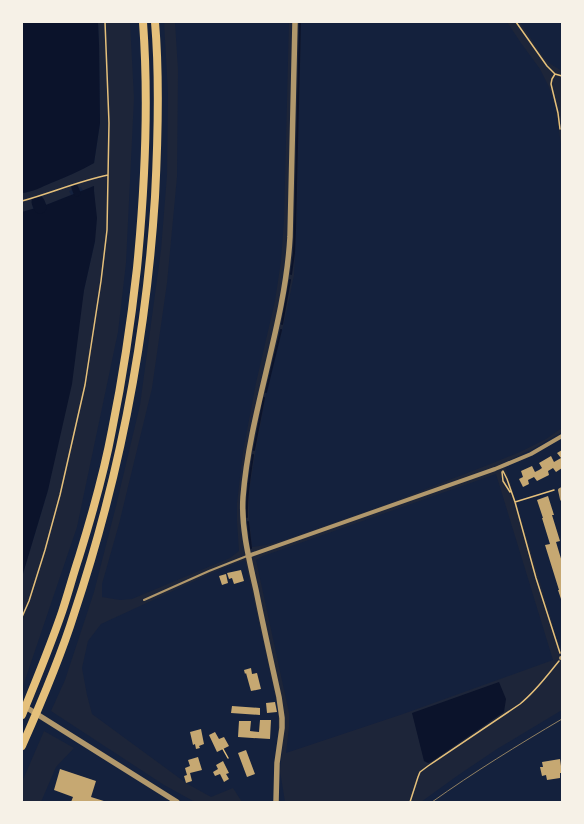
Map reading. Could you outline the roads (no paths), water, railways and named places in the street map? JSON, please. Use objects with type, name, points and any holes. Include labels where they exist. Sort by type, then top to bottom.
[{"type":"highway","points":[[22,715],[61,613],[89,524],[112,431],[124,366],[135,285],[143,188],[145,146],[145,72],[143,22]]},
{"type":"highway","points":[[22,746],[48,685],[74,615],[88,571],[113,479],[135,374],[145,305],[152,235],[158,147],[156,22]]},
{"type":"street","points":[[276,802],[277,762],[282,718],[279,696],[248,556],[243,520],[243,498],[253,431],[278,321],[286,277],[289,249],[295,22]]},
{"type":"street","points":[[248,556],[501,466],[530,454],[562,436]]},
{"type":"street","points":[[561,490],[562,499]]},
{"type":"street","points":[[22,705],[177,802]]},
{"type":"street","points":[[277,785],[281,802]]},
{"type":"lane","points":[[144,600],[209,571],[248,556]]},
{"type":"waterway","points":[[291,274],[295,230],[300,22]]},
{"type":"waterway","points":[[75,188],[77,193]]},
{"type":"waterway","points":[[38,202],[40,207]]},
{"type":"waterway","points":[[282,324],[290,280]]},
{"type":"waterway","points":[[266,392],[281,330]]},
{"type":"waterway","points":[[254,450],[264,398]]},
{"type":"waterway","points":[[247,517],[248,494],[253,455]]},
{"type":"waterway","points":[[248,522],[251,548]]},
{"type":"tram line","points":[[432,802],[496,759],[562,719]]}]
